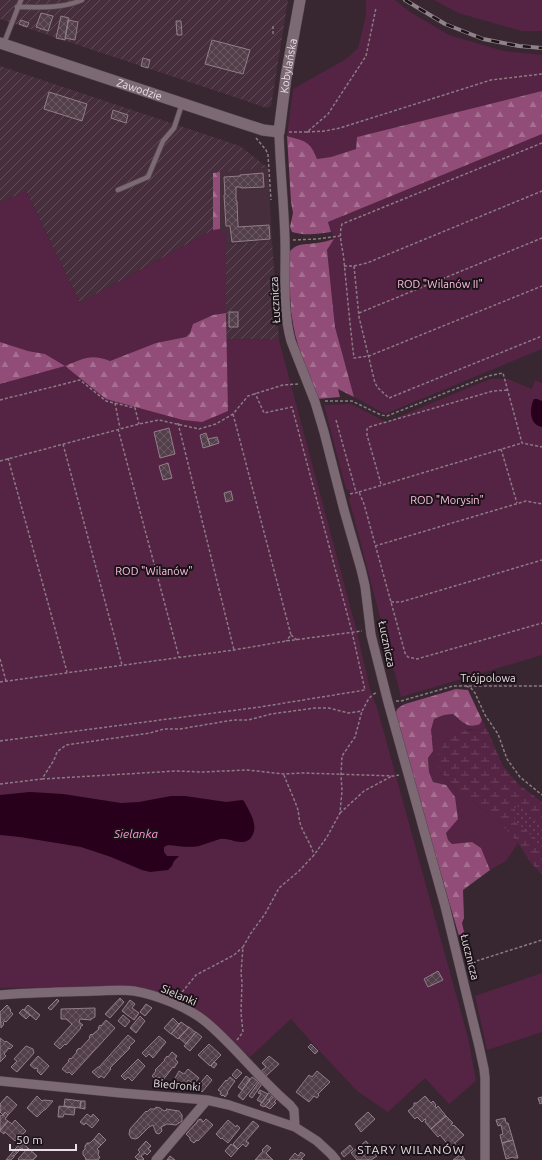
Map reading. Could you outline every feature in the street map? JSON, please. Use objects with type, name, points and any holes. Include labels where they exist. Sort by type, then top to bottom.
[{"type":"street","name":"Kobylańska","points":[[279,132],[286,77],[300,0]]},
{"type":"street","name":"Zawodzie","points":[[2,43],[182,104],[258,128],[279,132]]},
{"type":"street","name":"Łucznicza","points":[[279,132],[288,330],[315,402],[361,569],[365,586],[371,635],[388,702],[443,899],[479,1046],[484,1069],[485,1160]]},
{"type":"street","name":"Sielanki","points":[[0,995],[31,992],[129,990],[156,997],[175,1005],[198,1016],[232,1047],[251,1068],[290,1105],[294,1110],[295,1127]]},
{"type":"street","name":"Biedronki","points":[[0,1081],[207,1100],[229,1104],[295,1127],[317,1140],[332,1154],[336,1160]]},
{"type":"street","points":[[156,1160],[207,1100]]},
{"type":"lane","points":[[2,43],[20,0]]},
{"type":"lane","points":[[17,7],[58,6],[75,3],[82,0]]},
{"type":"lane","points":[[118,190],[148,177],[163,141],[174,128],[182,104]]},
{"type":"path","points":[[307,132],[328,114],[366,56],[376,8]]},
{"type":"path","points":[[273,26],[273,36]]},
{"type":"path","points":[[279,132],[325,131],[340,128],[490,80],[542,74]]},
{"type":"path","points":[[253,136],[266,150],[268,155],[271,200]]},
{"type":"path","points":[[542,143],[342,224],[340,232],[354,358],[369,356],[542,286]]},
{"type":"path","points":[[344,266],[354,266],[367,263],[542,191]]},
{"type":"path","points":[[285,240],[317,239],[340,236]]},
{"type":"path","points":[[359,314],[542,238]]},
{"type":"path","points":[[354,266],[359,314],[375,383],[378,388],[389,398],[542,336]]},
{"type":"path","points":[[334,400],[352,401],[381,415],[387,416],[488,376],[503,373],[522,443]]},
{"type":"path","points":[[0,400],[80,380],[106,401],[135,408],[139,424]]},
{"type":"path","points":[[0,460],[158,420],[199,429],[216,424],[233,414],[248,396],[283,385],[291,385]]},
{"type":"path","points":[[381,484],[368,434],[367,429],[369,427],[493,391],[508,390]]},
{"type":"path","points":[[0,741],[260,707],[365,690],[352,632],[292,407],[264,413],[255,393]]},
{"type":"path","points":[[115,403],[119,429],[179,657]]},
{"type":"path","points":[[233,414],[291,635],[297,640]]},
{"type":"path","points":[[336,420],[356,492]]},
{"type":"path","points":[[178,424],[234,650]]},
{"type":"path","points":[[350,494],[522,443],[542,447]]},
{"type":"path","points":[[63,444],[122,665]]},
{"type":"path","points":[[501,449],[517,503]]},
{"type":"path","points":[[8,458],[67,673]]},
{"type":"path","points":[[359,492],[364,504],[405,654],[408,657],[417,659],[542,623]]},
{"type":"path","points":[[375,546],[517,503],[526,501],[542,504]]},
{"type":"path","points":[[391,602],[401,602],[542,560]]},
{"type":"path","points":[[0,682],[357,632]]},
{"type":"path","points":[[286,641],[291,635]]},
{"type":"path","points":[[0,659],[6,681]]},
{"type":"path","points":[[464,685],[471,688],[475,693],[485,715],[498,734],[507,759],[520,777],[542,795]]},
{"type":"path","name":"Trójpolowa","points":[[388,702],[401,701],[453,686],[542,686]]},
{"type":"path","points":[[340,813],[342,791],[342,756],[355,737],[362,712],[368,700],[373,694],[385,690]]},
{"type":"path","points":[[42,779],[54,760],[57,752],[66,746],[233,720],[248,720],[271,714],[315,708],[329,708],[348,713],[362,712]]},
{"type":"path","points":[[0,784],[42,779],[176,771],[202,772],[247,770],[284,774],[394,776],[408,773]]},
{"type":"path","points":[[284,774],[298,810],[301,826],[314,855]]},
{"type":"path","points":[[175,1005],[178,998],[196,975],[234,955],[243,947],[265,914],[279,888],[299,871],[314,855],[327,837],[340,813],[364,791],[394,776]]},
{"type":"path","points":[[460,966],[542,940]]},
{"type":"path","points":[[232,1047],[243,1032],[241,1013],[241,973],[243,947]]},
{"type":"shaded area","points":[[0,0],[288,0],[271,106],[267,108],[0,19]]},
{"type":"shaded area","points":[[0,66],[240,146],[268,168],[214,173],[213,230],[80,303],[26,191],[0,203]]},
{"type":"shaded area","points":[[268,168],[272,241],[226,244],[226,232],[220,232],[220,172]]},
{"type":"shaded area","points":[[272,241],[279,340],[226,339],[226,244]]},
{"type":"green space","points":[[366,0],[395,0],[410,12],[449,35],[503,51],[542,55],[542,91],[357,137],[356,149],[331,157],[316,159],[314,153],[306,143],[287,136],[293,89],[346,59],[358,48],[366,15]]},
{"type":"green space","points":[[434,0],[542,0],[542,31],[522,31],[458,13]]},
{"type":"green space","points":[[542,91],[542,134],[328,222],[331,232],[307,234],[292,232],[290,227],[293,213],[287,136],[298,139],[309,145],[317,159],[331,157],[356,149],[357,137]]},
{"type":"green space","name":"ROD \"Wilanów II\"","points":[[542,134],[542,349],[385,414],[354,397],[335,327],[327,250],[334,239],[328,222]]},
{"type":"green space","points":[[220,172],[220,229],[213,230],[213,173]]},
{"type":"green space","name":"ROD \"Wilanów\"","points":[[26,191],[80,303],[213,230],[220,229],[220,232],[226,232],[226,313],[213,315],[193,324],[190,333],[186,337],[156,343],[110,361],[92,357],[76,361],[65,367],[228,411],[226,339],[279,340],[357,632],[371,693],[378,711],[468,1038],[476,1081],[449,1104],[425,1078],[388,1112],[357,1091],[291,1019],[250,1057],[195,1009],[169,997],[88,987],[0,988],[0,384],[64,366],[45,354],[28,351],[0,342],[0,203]]},
{"type":"green space","points":[[334,239],[327,250],[335,327],[354,397],[338,389],[340,397],[317,399],[302,359],[295,334],[291,312],[288,254],[297,246]]},
{"type":"green space","points":[[226,313],[228,411],[202,422],[183,420],[106,399],[65,366],[82,359],[92,357],[110,361],[156,343],[186,337],[190,333],[193,324],[213,315]]},
{"type":"green space","points":[[0,342],[28,351],[45,354],[65,366],[0,384]]},
{"type":"green space","name":"ROD \"Morysin\"","points":[[490,379],[508,379],[532,389],[535,380],[542,383],[542,655],[401,697],[349,499],[351,496],[349,490],[346,489],[324,405],[351,404],[386,422]]},
{"type":"green space","points":[[456,689],[468,690],[482,720],[480,724],[472,726],[465,724],[453,714],[444,715],[434,719],[431,730],[433,751],[428,758],[429,772],[433,782],[446,785],[455,797],[458,819],[446,833],[448,840],[452,844],[472,842],[481,848],[490,870],[463,890],[464,918],[462,923],[470,958],[466,960],[396,720],[396,714],[399,707]]},
{"type":"green space","points":[[453,714],[465,724],[480,724],[482,720],[486,727],[477,730],[468,729],[438,768],[462,797],[473,802],[500,823],[518,843],[506,861],[490,870],[481,848],[472,842],[452,844],[448,840],[446,833],[451,826],[446,785],[433,782],[429,772],[428,758],[433,751],[431,730],[434,719],[444,715]]},
{"type":"green space","points":[[486,727],[503,766],[518,784],[542,802],[542,874],[531,863],[518,843],[500,823],[473,802],[462,797],[438,768],[438,754],[447,738],[455,731],[477,730]]},
{"type":"green space","points":[[521,803],[532,819],[542,825],[542,848],[527,831],[515,822],[513,810]]},
{"type":"green space","points":[[542,973],[542,1032],[487,1050],[475,996]]},
{"type":"water","points":[[534,399],[542,401],[542,427],[538,426],[532,420],[531,407]]},
{"type":"water","name":"Sielanka","points":[[30,792],[63,794],[121,803],[139,802],[171,796],[185,796],[226,802],[242,800],[251,814],[254,823],[254,832],[250,839],[243,842],[220,839],[195,847],[168,845],[164,847],[164,852],[167,856],[179,856],[168,870],[150,872],[81,847],[0,835],[0,795]]},
{"type":"building","points":[[41,13],[53,16],[48,31],[36,27]]},
{"type":"building","points":[[61,16],[69,18],[65,40],[56,38]]},
{"type":"building","points":[[21,20],[29,23],[27,27],[19,24]]},
{"type":"building","points":[[68,20],[78,22],[75,40],[65,38]]},
{"type":"building","points":[[176,21],[181,21],[182,35],[177,35]]},
{"type":"building","points":[[212,40],[250,50],[243,74],[205,64]]},
{"type":"building","points":[[143,58],[150,60],[148,68],[141,66]]},
{"type":"building","points":[[49,92],[87,104],[82,121],[44,109]]},
{"type":"building","points":[[113,110],[128,115],[126,123],[111,118]]},
{"type":"building","points":[[263,173],[264,187],[236,187],[238,227],[269,225],[270,239],[232,242],[230,226],[226,226],[224,177]]},
{"type":"building","points":[[229,312],[238,312],[238,327],[229,327]]},
{"type":"building","points":[[169,428],[175,454],[160,458],[154,432]]},
{"type":"building","points":[[206,433],[210,446],[203,448],[200,435]]},
{"type":"building","points":[[217,437],[219,443],[210,446],[208,439]]},
{"type":"building","points":[[168,463],[172,478],[163,480],[159,466]]},
{"type":"building","points":[[231,491],[233,500],[226,502],[224,493]]},
{"type":"building","points":[[438,971],[443,980],[428,987],[424,979]]},
{"type":"building","points":[[120,998],[124,1002],[110,1018],[105,1014]]},
{"type":"building","points":[[57,999],[59,1001],[51,1010],[48,1008]]},
{"type":"building","points":[[130,1000],[135,1004],[132,1008],[139,1013],[134,1020],[122,1011]]},
{"type":"building","points":[[146,1004],[152,1008],[145,1016],[140,1012]]},
{"type":"building","points":[[7,1005],[13,1014],[6,1022],[5,1021],[3,1023],[4,1024],[1,1028],[0,1012]]},
{"type":"building","points":[[28,1005],[40,1015],[36,1020],[24,1010]]},
{"type":"building","points":[[95,1008],[95,1017],[91,1020],[80,1019],[79,1022],[83,1025],[66,1045],[65,1044],[60,1049],[54,1044],[72,1024],[66,1019],[61,1019],[61,1009]]},
{"type":"building","points":[[23,1009],[30,1015],[26,1019],[19,1013]]},
{"type":"building","points":[[123,1015],[130,1021],[125,1027],[118,1021]]},
{"type":"building","points":[[140,1016],[145,1021],[136,1033],[130,1028]]},
{"type":"building","points":[[173,1018],[179,1024],[181,1022],[171,1034],[164,1028]]},
{"type":"building","points":[[106,1020],[115,1028],[72,1075],[62,1069],[70,1058],[71,1059],[77,1052],[76,1051],[79,1048],[80,1049],[90,1038],[89,1037],[91,1034],[92,1035],[99,1029],[98,1028],[100,1025],[101,1026]]},
{"type":"building","points":[[181,1022],[189,1027],[178,1039],[171,1034]]},
{"type":"building","points":[[189,1027],[196,1032],[186,1044],[179,1038],[178,1039]]},
{"type":"building","points":[[196,1032],[202,1037],[190,1051],[184,1046]]},
{"type":"building","points":[[128,1035],[135,1041],[110,1068],[111,1069],[104,1078],[101,1076],[99,1078],[92,1072],[99,1067]]},
{"type":"building","points":[[159,1036],[166,1042],[153,1058],[149,1054],[146,1057],[142,1053]]},
{"type":"building","points":[[0,1038],[13,1046],[4,1054],[6,1056],[0,1062]]},
{"type":"building","points":[[209,1044],[221,1055],[210,1066],[198,1055]]},
{"type":"building","points":[[311,1044],[318,1051],[315,1054],[308,1047]]},
{"type":"building","points":[[26,1046],[33,1049],[34,1053],[17,1072],[11,1067],[17,1061],[14,1059]]},
{"type":"building","points":[[172,1052],[177,1056],[175,1059],[178,1062],[163,1080],[159,1077],[157,1080],[152,1076],[156,1071],[155,1070]]},
{"type":"building","points":[[38,1056],[49,1066],[41,1075],[37,1071],[38,1069],[35,1069],[30,1065]]},
{"type":"building","points":[[269,1056],[279,1064],[266,1076],[261,1071],[266,1067],[262,1063]]},
{"type":"building","points":[[138,1059],[145,1066],[132,1081],[128,1077],[125,1080],[121,1076]]},
{"type":"building","points":[[214,1062],[217,1064],[214,1068],[211,1066]]},
{"type":"building","points":[[188,1069],[199,1078],[194,1084],[188,1080],[185,1086],[174,1080],[179,1071],[184,1074]]},
{"type":"building","points":[[237,1069],[242,1073],[236,1079],[232,1075]]},
{"type":"building","points":[[317,1071],[330,1082],[318,1094],[319,1095],[317,1098],[314,1096],[309,1102],[296,1092],[309,1075],[312,1077]]},
{"type":"building","points":[[207,1075],[212,1080],[202,1092],[197,1087]]},
{"type":"building","points":[[246,1076],[250,1079],[242,1090],[238,1087]]},
{"type":"building","points":[[230,1077],[235,1081],[225,1097],[223,1095],[222,1096],[220,1094],[221,1092],[218,1090]]},
{"type":"building","points":[[252,1077],[258,1081],[243,1100],[238,1096]]},
{"type":"building","points":[[259,1082],[262,1084],[252,1098],[249,1096]]},
{"type":"building","points":[[260,1090],[268,1094],[262,1103],[257,1100],[261,1094],[258,1093]]},
{"type":"building","points":[[270,1091],[274,1095],[269,1100],[270,1101],[264,1107],[260,1105]]},
{"type":"building","points":[[275,1095],[278,1098],[274,1102],[276,1103],[270,1109],[265,1106]]},
{"type":"building","points":[[7,1096],[17,1105],[8,1115],[5,1112],[3,1115],[0,1112],[0,1104]]},
{"type":"building","points":[[37,1096],[42,1101],[53,1101],[37,1117],[27,1108]]},
{"type":"building","points":[[425,1096],[431,1103],[433,1101],[436,1108],[438,1106],[446,1116],[431,1129],[425,1122],[425,1119],[422,1122],[417,1117],[415,1119],[408,1111],[414,1106],[414,1103],[417,1103]]},
{"type":"building","points":[[542,1097],[542,1103],[540,1104],[538,1098]]},
{"type":"building","points":[[65,1099],[81,1101],[80,1108],[64,1106]]},
{"type":"building","points":[[81,1101],[85,1101],[85,1109],[80,1108]]},
{"type":"building","points":[[59,1106],[75,1108],[74,1115],[64,1114],[63,1117],[58,1117]]},
{"type":"building","points":[[156,1107],[164,1111],[167,1110],[166,1109],[179,1111],[182,1115],[182,1121],[176,1125],[167,1124],[161,1127],[162,1131],[159,1134],[156,1133],[153,1125],[138,1138],[131,1138],[129,1134],[130,1129],[146,1111],[155,1109]]},
{"type":"building","points":[[5,1112],[8,1115],[5,1119],[8,1121],[0,1130],[0,1116]]},
{"type":"building","points":[[368,1112],[375,1119],[361,1132],[355,1124]]},
{"type":"building","points":[[87,1114],[91,1117],[93,1114],[99,1120],[92,1128],[86,1123],[84,1125],[80,1122]]},
{"type":"building","points":[[446,1116],[453,1123],[451,1124],[464,1135],[455,1143],[455,1146],[452,1145],[450,1147],[440,1135],[438,1137],[431,1129]]},
{"type":"building","points":[[505,1118],[513,1140],[502,1143],[500,1135],[503,1134],[501,1125],[498,1126],[496,1120]]},
{"type":"building","points":[[201,1119],[203,1122],[206,1119],[213,1125],[198,1141],[197,1140],[194,1143],[186,1134],[198,1120]]},
{"type":"building","points":[[15,1120],[26,1131],[15,1141],[5,1132],[4,1134],[0,1131],[8,1121],[12,1124]]},
{"type":"building","points":[[228,1120],[236,1127],[237,1125],[240,1128],[228,1143],[216,1134]]},
{"type":"building","points":[[253,1121],[259,1126],[246,1141],[249,1143],[246,1147],[243,1144],[238,1149],[233,1144]]},
{"type":"building","points":[[99,1133],[106,1140],[101,1145],[94,1139]]},
{"type":"building","points":[[94,1139],[101,1145],[97,1149],[100,1157],[98,1160],[86,1160],[83,1155],[83,1151],[87,1143],[90,1143]]},
{"type":"building","points":[[513,1140],[518,1158],[513,1157],[506,1159],[502,1143]]},
{"type":"building","points":[[146,1141],[151,1146],[148,1149],[151,1151],[147,1155],[145,1153],[141,1156],[144,1159],[143,1160],[138,1160],[135,1157],[140,1152],[138,1150]]},
{"type":"building","points":[[366,1141],[377,1156],[371,1160],[357,1160],[351,1153]]},
{"type":"building","points":[[21,1142],[28,1148],[25,1151],[22,1148],[11,1160],[6,1160]]},
{"type":"building","points":[[231,1144],[238,1149],[231,1157],[225,1151]]},
{"type":"building","points":[[267,1145],[271,1148],[266,1153],[273,1160],[255,1160],[263,1151],[262,1150]]},
{"type":"building","points":[[350,1145],[353,1149],[344,1157],[341,1153]]},
{"type":"building","points":[[28,1148],[37,1156],[33,1160],[19,1160],[18,1159]]},
{"type":"building","points":[[301,1152],[305,1155],[301,1159],[303,1160],[289,1160],[295,1153],[298,1156]]},
{"type":"building","points":[[461,1154],[465,1160],[453,1160]]},
{"type":"building","points":[[170,1156],[175,1160],[167,1160]]},
{"type":"railway","points":[[405,0],[445,24],[483,39],[519,46],[542,48]]},
{"type":"district","name":"STARY WILANÓW","points":[[411,1149]]}]
